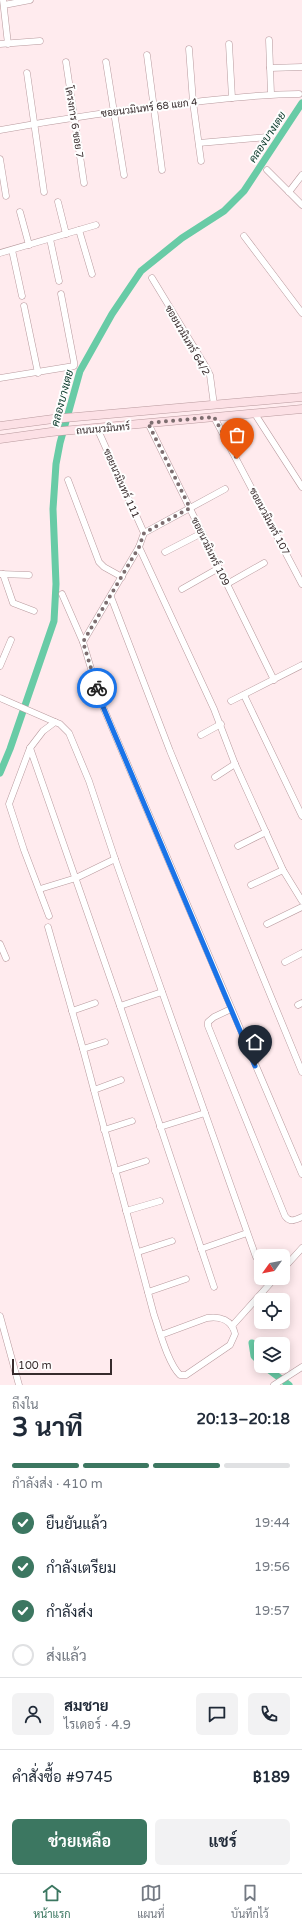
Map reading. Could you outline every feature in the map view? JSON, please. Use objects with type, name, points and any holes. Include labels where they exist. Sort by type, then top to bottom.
[{"type":"main road","name":"ถนนนวมินทร์","points":[[0,426],[73,417],[302,397]]},
{"type":"main road","name":"ถนนนวมินทร์","points":[[0,439],[51,432],[302,409]]},
{"type":"street","points":[[8,44],[3,2],[30,0]]},
{"type":"street","points":[[269,40],[271,94]]},
{"type":"street","points":[[0,44],[40,41]]},
{"type":"street","points":[[228,44],[232,98]]},
{"type":"street","points":[[189,49],[193,102],[200,143],[201,161]]},
{"type":"street","points":[[148,55],[162,170]]},
{"type":"street","name":"โครงการ 6 ซอย 7","points":[[66,62],[84,182]]},
{"type":"street","points":[[106,62],[124,175]]},
{"type":"street","points":[[270,68],[302,67]]},
{"type":"street","points":[[27,73],[44,192]]},
{"type":"street","name":"ซอยนวมินทร์ 68 แยก 4","points":[[0,130],[75,116],[153,106],[271,94],[299,94]]},
{"type":"street","points":[[200,143],[267,138]]},
{"type":"street","points":[[0,159],[6,196]]},
{"type":"street","points":[[267,170],[302,205]]},
{"type":"street","points":[[290,192],[302,175]]},
{"type":"street","points":[[58,202],[66,234]]},
{"type":"street","points":[[20,212],[29,245]]},
{"type":"street","points":[[0,253],[96,225]]},
{"type":"street","points":[[79,230],[92,274]]},
{"type":"street","points":[[244,236],[302,313]]},
{"type":"street","points":[[50,239],[59,281]]},
{"type":"street","points":[[12,250],[22,296]]},
{"type":"street","name":"ซอยนวมินทร์ 64/2","points":[[152,278],[210,375],[214,405]]},
{"type":"street","points":[[0,378],[71,367],[74,362],[61,294]]},
{"type":"street","points":[[24,306],[38,373]]},
{"type":"street","points":[[255,414],[302,487]]},
{"type":"street","name":"ซอยนวมินทร์ 107","points":[[214,417],[302,584]]},
{"type":"street","name":"ซอยนวมินทร์ 109","points":[[148,423],[274,680]]},
{"type":"street","name":"ซอยนวมินทร์ 111","points":[[97,428],[144,533]]},
{"type":"street","points":[[68,480],[99,562],[122,577]]},
{"type":"street","points":[[83,642],[139,547],[144,533],[225,489]]},
{"type":"street","points":[[165,552],[202,533]]},
{"type":"street","points":[[139,547],[221,724],[235,764],[283,870],[302,900]]},
{"type":"street","points":[[227,584],[264,563]]},
{"type":"street","points":[[182,589],[219,568]]},
{"type":"street","points":[[29,576],[2,574],[13,603],[34,611]]},
{"type":"street","points":[[62,594],[83,642],[101,702],[302,1174]]},
{"type":"street","points":[[110,597],[173,758],[300,1061],[302,1072]]},
{"type":"street","points":[[0,666],[11,640]]},
{"type":"street","points":[[231,701],[302,665]]},
{"type":"street","points":[[244,695],[302,816]]},
{"type":"street","points":[[0,698],[60,724],[69,733],[89,781],[114,859],[254,1252]]},
{"type":"street","points":[[49,916],[8,804],[30,748],[43,731],[55,722]]},
{"type":"street","points":[[201,735],[221,724]]},
{"type":"street","points":[[30,748],[120,1006],[214,1287]]},
{"type":"street","points":[[215,777],[235,764]]},
{"type":"street","points":[[238,846],[266,832]]},
{"type":"street","points":[[40,889],[76,878],[114,859]]},
{"type":"street","points":[[251,885],[283,870]]},
{"type":"street","points":[[267,924],[302,908]]},
{"type":"street","points":[[48,927],[83,1049],[148,1292],[161,1335],[175,1369],[182,1376],[230,1345],[235,1334],[232,1326],[220,1318],[207,1318],[161,1335]]},
{"type":"street","points":[[0,944],[6,958]]},
{"type":"street","points":[[285,962],[302,953]]},
{"type":"street","points":[[120,1006],[162,992]]},
{"type":"street","points":[[72,1011],[95,1003]]},
{"type":"street","points":[[231,1009],[214,1017],[208,1022],[208,1026],[285,1216],[288,1220],[292,1221],[302,1217]]},
{"type":"street","points":[[83,1049],[105,1042]]},
{"type":"street","points":[[94,1090],[121,1080]]},
{"type":"street","points":[[160,1127],[205,1113]]},
{"type":"street","points":[[104,1130],[132,1121]]},
{"type":"street","points":[[115,1171],[146,1161]]},
{"type":"street","points":[[126,1211],[160,1201]]},
{"type":"street","points":[[201,1249],[247,1233]]},
{"type":"street","points":[[138,1252],[172,1241]]},
{"type":"street","points":[[290,1261],[302,1248]]},
{"type":"street","points":[[148,1292],[186,1279]]},
{"type":"street","points":[[232,1326],[269,1285]]},
{"type":"street","points":[[0,1316],[19,1385]]},
{"type":"street","points":[[274,1385],[302,1367]]},
{"type":"waterway","name":"คลองบางเตย","points":[[0,773],[10,749],[54,621],[56,584],[53,509],[56,464],[60,443],[80,371],[112,314],[141,271],[182,238],[224,211],[244,191],[302,103]]},
{"type":"waterway","points":[[252,1343],[254,1356]]},
{"type":"waterway","points":[[273,1373],[289,1385]]},
{"type":"way so far","points":[[97,688],[83,642],[139,547],[144,533],[190,508],[148,423],[214,417],[237,459]]},
{"type":"route","points":[[97,688],[101,702],[255,1066]]}]
